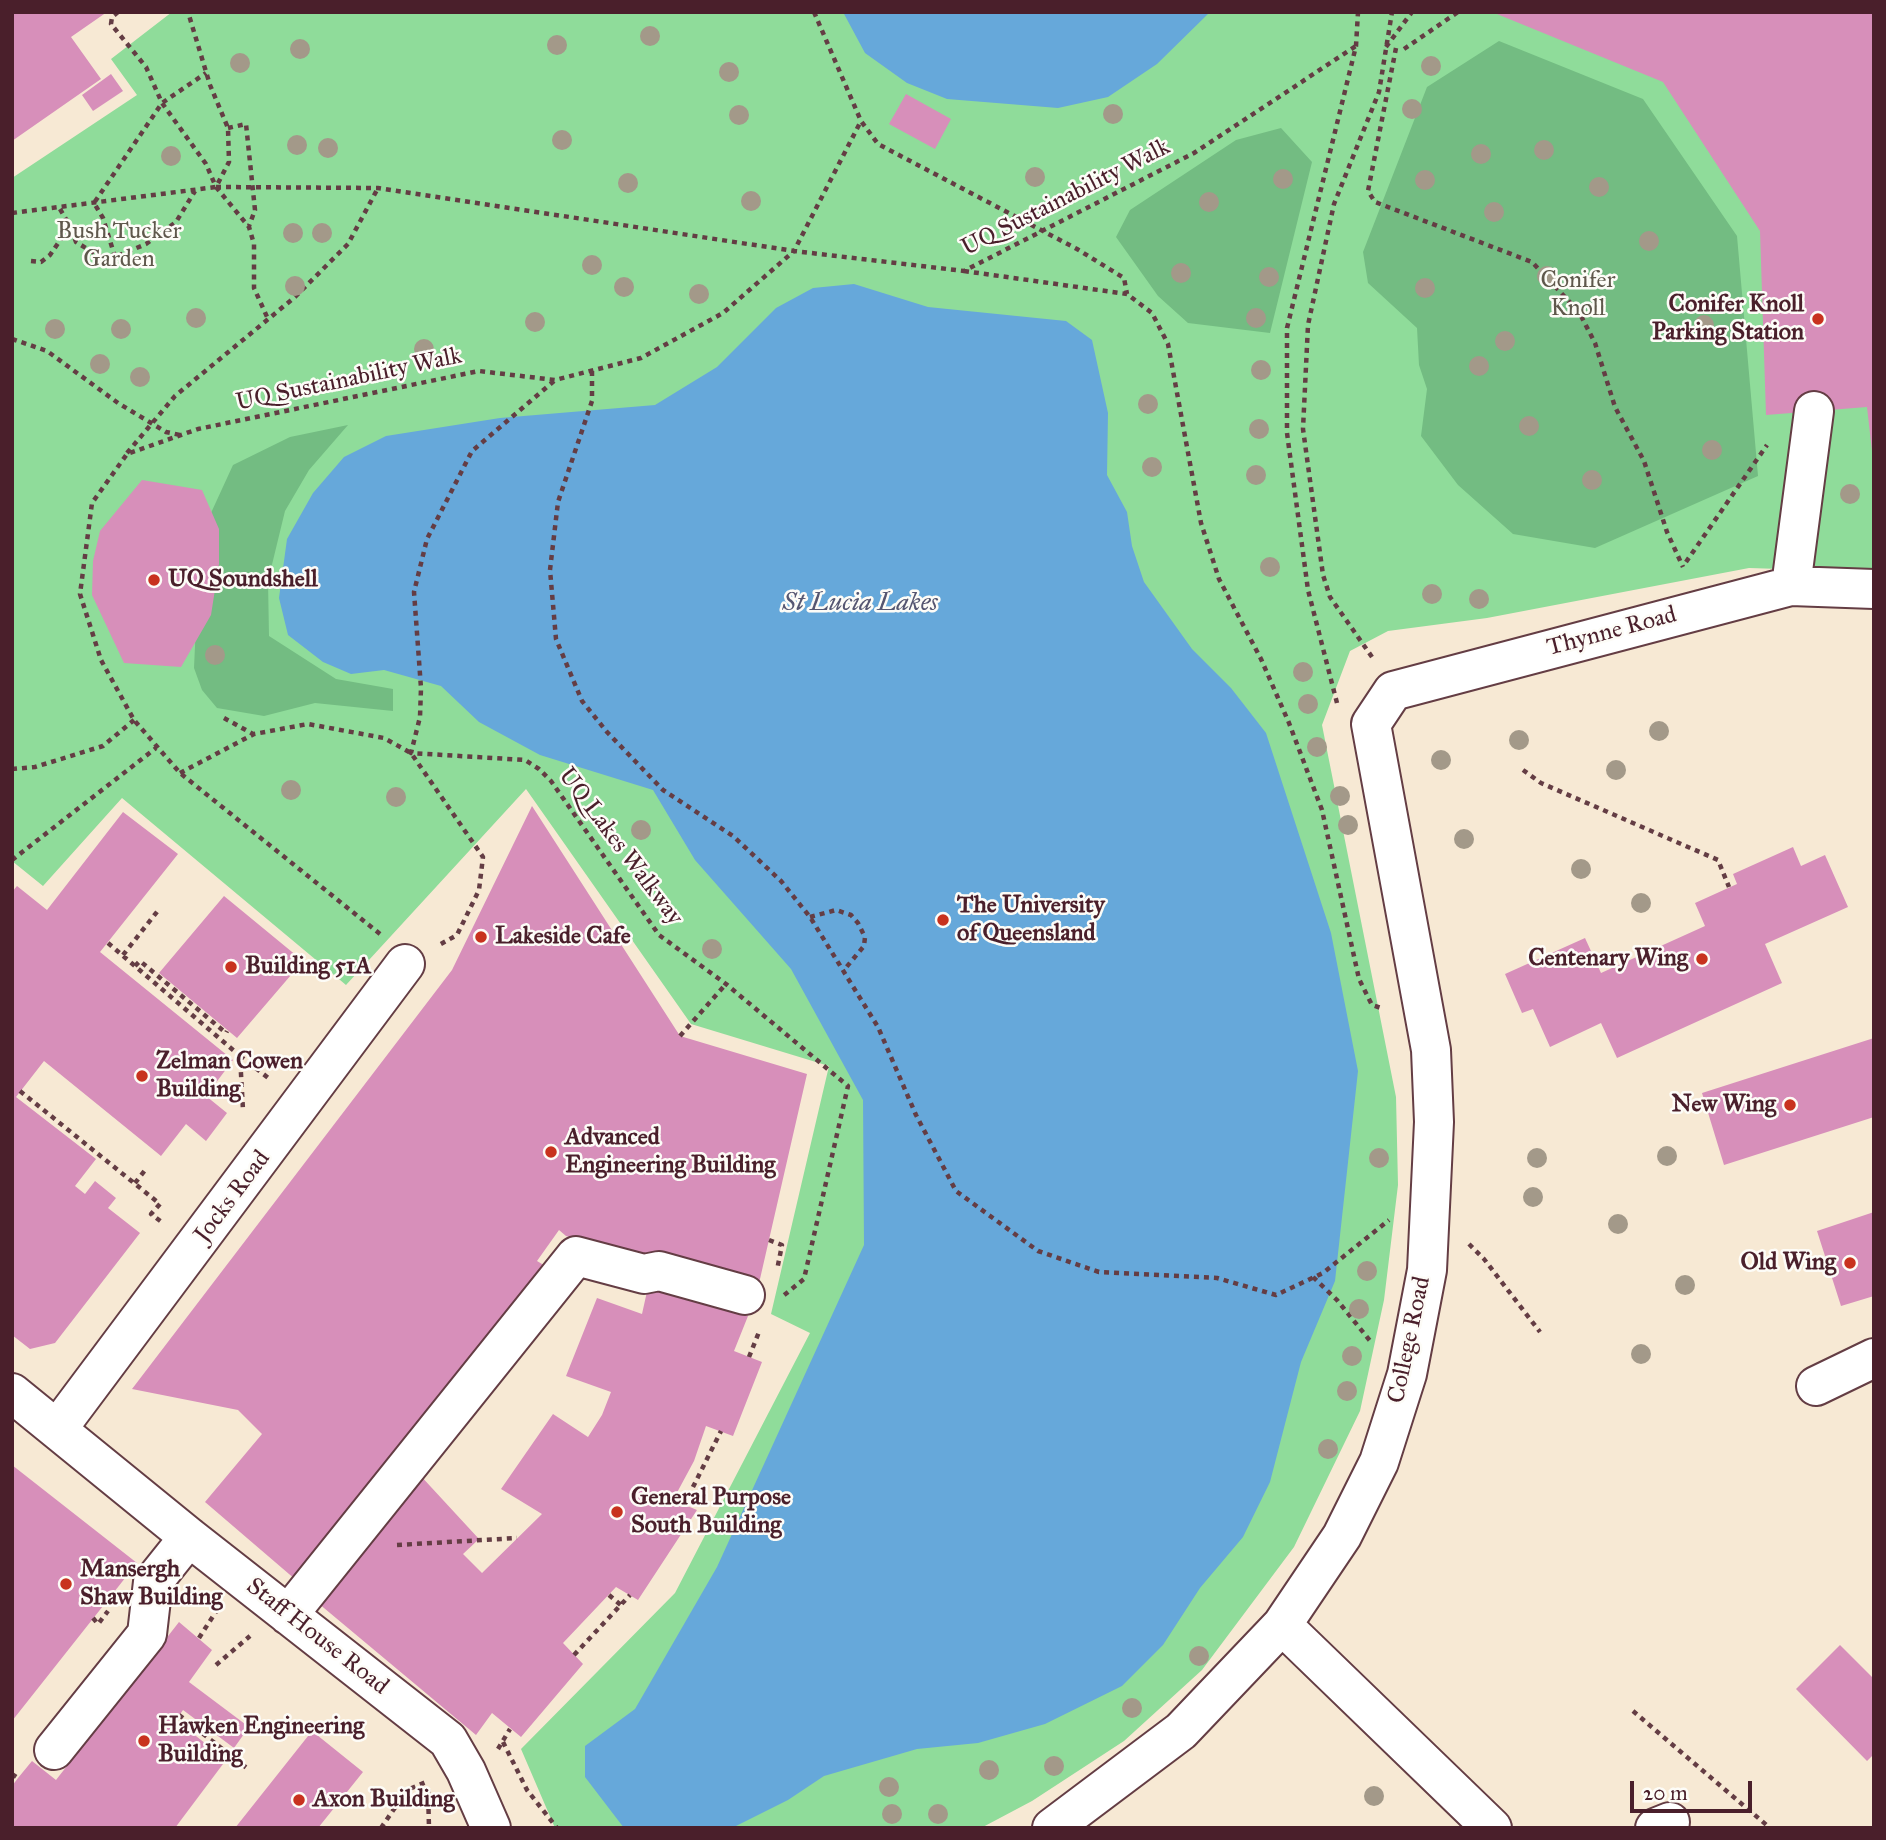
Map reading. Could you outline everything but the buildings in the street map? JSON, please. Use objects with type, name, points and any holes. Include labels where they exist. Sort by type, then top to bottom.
[{"type":"street","points":[[1791,586],[1814,411]]},
{"type":"street","name":"Thynne Road","points":[[1393,691],[1791,586],[1874,589]]},
{"type":"street","name":"College Road","points":[[1052,1828],[1181,1731],[1282,1625],[1342,1536],[1378,1462],[1408,1374],[1427,1270],[1435,1155],[1431,1050],[1371,724],[1393,691]]},
{"type":"street","name":"Jocks Road","points":[[58,1428],[405,964]]},
{"type":"street","points":[[271,1624],[576,1256],[644,1274],[659,1271],[761,1299]]},
{"type":"street","points":[[1816,1386],[1874,1358]]},
{"type":"street","name":"Staff House Road","points":[[12,1393],[189,1538],[271,1624],[448,1740],[466,1770],[491,1828]]},
{"type":"street","points":[[54,1750],[147,1634],[153,1582],[189,1538]]},
{"type":"street","points":[[1282,1625],[1493,1828]]},
{"type":"path","points":[[118,12],[112,17],[111,24],[146,67],[162,103],[206,164],[216,187],[249,227],[254,244],[254,288],[268,319]]},
{"type":"path","points":[[188,12],[206,73],[228,128],[229,162],[216,187]]},
{"type":"path","points":[[814,12],[861,121],[878,144],[1040,229],[1124,278],[1127,294]]},
{"type":"path","points":[[1337,705],[1308,590],[1287,433],[1287,328],[1356,46],[1358,12]]},
{"type":"path","points":[[1392,12],[1379,92],[1334,204],[1311,312],[1303,429],[1327,586],[1331,597],[1354,628],[1393,691]]},
{"type":"path","points":[[1385,47],[1412,12]]},
{"type":"path","points":[[1404,49],[1458,12]]},
{"type":"path","name":"UQ Sustainability Walk","points":[[127,454],[198,429],[479,371],[555,380],[641,358],[723,313],[794,251],[964,271],[1040,229],[1194,153],[1356,46]]},
{"type":"path","points":[[1396,48],[1368,191],[1375,202],[1532,262],[1579,312],[1595,343],[1615,407],[1644,461],[1667,532],[1684,564],[1773,436]]},
{"type":"path","points":[[94,203],[162,103],[206,73]]},
{"type":"path","points":[[12,213],[60,209],[216,187],[378,188],[794,251],[861,121]]},
{"type":"path","points":[[228,128],[246,124],[255,210],[249,227]]},
{"type":"path","points":[[180,773],[254,734],[309,724],[384,738],[411,753],[484,857],[479,890],[457,935],[405,964],[372,925],[180,773],[156,748],[134,720],[101,660],[80,594],[92,503],[127,454],[175,396],[268,319],[348,244],[378,188]]},
{"type":"path","points":[[60,209],[76,242],[99,256],[115,257],[146,244],[176,222],[195,191]]},
{"type":"path","points":[[94,203],[115,257]]},
{"type":"path","points":[[31,261],[41,262],[50,256],[69,226]]},
{"type":"path","points":[[964,271],[1127,294],[1152,313],[1168,344],[1201,523],[1219,579],[1285,712],[1322,810],[1359,979],[1372,1005],[1395,1012]]},
{"type":"path","points":[[12,339],[47,351],[152,424],[180,435]]},
{"type":"path","points":[[592,371],[593,401],[558,502],[550,569],[556,639],[583,701],[607,732],[663,790],[733,836],[781,881],[810,916],[878,1027],[916,1115],[956,1191],[1038,1251],[1099,1272],[1217,1278],[1276,1295],[1313,1278],[1373,1236],[1397,1213]]},
{"type":"path","points":[[411,753],[420,717],[421,688],[414,592],[427,540],[472,451],[555,380]]},
{"type":"path","points":[[224,718],[254,734]]},
{"type":"path","points":[[12,769],[35,766],[103,746],[134,720]]},
{"type":"path","points":[[12,860],[156,748]]},
{"type":"path","name":"UQ Lakes Walkway","points":[[411,753],[525,761],[551,781],[659,935],[726,984],[848,1086],[804,1279],[761,1299]]},
{"type":"path","points":[[1523,770],[1541,783],[1718,860],[1729,887]]},
{"type":"path","points":[[122,956],[160,908]]},
{"type":"path","points":[[810,916],[836,910],[851,915],[858,923],[864,937],[864,946],[844,970]]},
{"type":"path","points":[[108,943],[240,1056],[247,1178]]},
{"type":"path","points":[[135,966],[141,961],[226,1033],[228,1031]]},
{"type":"path","points":[[680,1036],[726,984]]},
{"type":"path","points":[[20,1091],[148,1194]]},
{"type":"path","points":[[135,1183],[146,1168]]},
{"type":"path","points":[[1458,1244],[1472,1244],[1540,1332]]},
{"type":"path","points":[[1313,1278],[1337,1300],[1372,1344]]},
{"type":"path","points":[[684,1504],[721,1431]]},
{"type":"path","points":[[387,1555],[396,1545],[517,1538]]},
{"type":"path","points":[[609,1595],[622,1606]]},
{"type":"path","points":[[574,1656],[630,1595]]},
{"type":"path","points":[[216,1665],[271,1624]]},
{"type":"path","points":[[1633,1711],[1770,1828]]},
{"type":"path","points":[[179,1715],[248,1769]]},
{"type":"path","points":[[503,1742],[527,1790],[557,1828]]},
{"type":"path","points":[[12,1774],[18,1778]]},
{"type":"path","points":[[428,1782],[429,1828]]},
{"type":"path","points":[[381,1828],[407,1790]]},
{"type":"green space","name":"Bush Tucker Garden","points":[[172,12],[1874,12],[1874,572],[1749,568],[1487,618],[1388,631],[1350,651],[1322,725],[1396,1097],[1398,1185],[1384,1300],[1360,1411],[1294,1547],[1202,1670],[1124,1741],[1032,1801],[981,1828],[555,1828],[521,1749],[675,1593],[810,1333],[771,1314],[829,1066],[691,1024],[526,789],[346,985],[122,798],[43,886],[12,861],[12,178],[137,95],[111,59]]},
{"type":"green space","name":"Conifer Knoll","points":[[1499,41],[1643,99],[1737,236],[1758,476],[1595,548],[1513,534],[1458,485],[1421,436],[1427,389],[1419,365],[1417,328],[1368,283],[1363,252],[1427,87]]},
{"type":"green space","points":[[1281,128],[1312,162],[1270,333],[1188,323],[1158,296],[1116,237],[1130,210],[1236,140]]},
{"type":"green space","points":[[348,425],[309,470],[285,511],[268,581],[269,636],[336,679],[393,689],[393,711],[315,703],[264,716],[217,708],[202,690],[194,668],[196,624],[205,526],[233,465],[290,437]]},
{"type":"water","points":[[843,12],[1210,12],[1157,64],[1108,97],[1058,108],[947,99],[907,83],[865,53]]},
{"type":"water","name":"St Lucia Lakes","points":[[854,284],[928,307],[1066,321],[1092,340],[1108,413],[1107,475],[1127,512],[1132,546],[1144,582],[1192,649],[1231,688],[1266,733],[1331,933],[1358,1071],[1335,1281],[1301,1362],[1270,1482],[1243,1537],[1200,1588],[1163,1645],[1122,1686],[1045,1724],[978,1743],[917,1749],[824,1776],[788,1800],[732,1828],[624,1828],[585,1777],[585,1746],[635,1709],[717,1567],[864,1245],[863,1100],[791,969],[695,860],[653,790],[540,755],[479,722],[441,686],[384,670],[351,674],[323,662],[288,635],[279,598],[287,539],[313,493],[344,457],[386,436],[500,418],[655,405],[717,367],[776,308],[813,288]]},
{"type":"place","name":"Conifer Knoll Parking Station","points":[[1818,319]]},
{"type":"place","name":"UQ Soundshell","points":[[154,580]]},
{"type":"place","name":"The University of Queensland","points":[[943,920]]},
{"type":"place","name":"Lakeside Cafe","points":[[481,937]]},
{"type":"place","name":"Centenary Wing","points":[[1702,959]]},
{"type":"place","name":"Building 51A","points":[[231,967]]},
{"type":"place","name":"Zelman Cowen Building","points":[[142,1076]]},
{"type":"place","name":"New Wing","points":[[1790,1105]]},
{"type":"place","name":"Advanced Engineering Building","points":[[551,1152]]},
{"type":"place","name":"Old Wing","points":[[1850,1263]]},
{"type":"place","name":"General Purpose South Building","points":[[617,1512]]},
{"type":"place","name":"Mansergh Shaw Building","points":[[66,1584]]},
{"type":"place","name":"Hawken Engineering Building","points":[[144,1741]]},
{"type":"place","name":"Axon Building","points":[[299,1800]]}]
